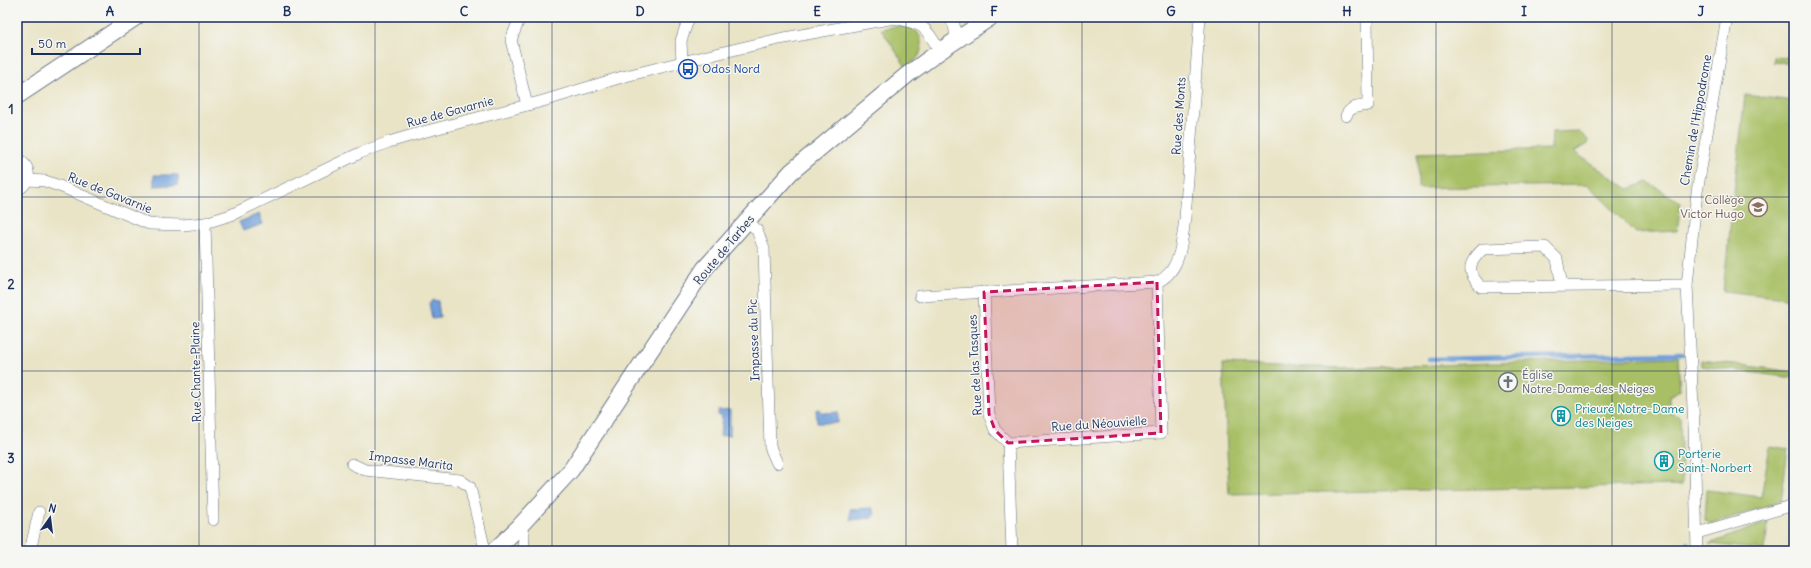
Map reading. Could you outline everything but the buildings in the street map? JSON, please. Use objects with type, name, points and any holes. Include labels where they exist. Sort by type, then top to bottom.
[{"type":"street","points":[[17,96],[136,17]]},
{"type":"street","points":[[520,17],[511,40],[527,105]]},
{"type":"street","points":[[682,62],[681,41],[688,17]]},
{"type":"street","points":[[948,17],[951,19],[956,30],[955,40]]},
{"type":"street","name":"Route de Tarbes","points":[[494,551],[519,527],[571,470],[705,268],[791,172],[883,94],[955,40],[991,17]]},
{"type":"street","name":"Rue des Monts","points":[[1157,282],[1165,279],[1180,251],[1185,218],[1200,17]]},
{"type":"street","points":[[1346,116],[1352,108],[1368,105],[1367,17]]},
{"type":"street","name":"Chemin de l'Hippodrome","points":[[1697,551],[1687,285],[1696,192],[1728,17]]},
{"type":"street","name":"Rue de Gavarnie","points":[[28,180],[45,181],[62,187],[149,224],[182,225],[205,223],[231,215],[360,153],[389,142],[527,105],[622,77],[779,39],[897,18],[915,22],[926,29],[940,51]]},
{"type":"street","points":[[17,159],[26,166],[28,170],[28,180],[26,184],[17,190]]},
{"type":"street","name":"Impasse du Pic","points":[[748,221],[757,230],[764,249],[770,447],[777,463]]},
{"type":"street","name":"Rue Chante-Plaine","points":[[205,223],[213,520]]},
{"type":"street","points":[[1562,286],[1557,259],[1545,247],[1483,249],[1473,258],[1471,267],[1472,278],[1481,287],[1687,285]]},
{"type":"street","points":[[920,296],[1157,282]]},
{"type":"street","name":"Rue du Néouvielle","points":[[1008,443],[1162,433],[1157,282]]},
{"type":"street","name":"Rue de las Tasques","points":[[984,292],[989,414],[995,430],[1008,443]]},
{"type":"street","points":[[1008,443],[1012,551]]},
{"type":"street","name":"Impasse Marita","points":[[352,464],[365,470],[460,480],[470,487],[484,546],[488,551]]},
{"type":"street","points":[[1697,533],[1794,505]]},
{"type":"street","points":[[30,551],[39,512]]},
{"type":"street","points":[[519,527],[524,535],[523,551]]},
{"type":"highlighted area","points":[[1157,282],[1161,433],[1008,443],[995,430],[989,414],[984,292]]},
{"type":"green space","points":[[896,26],[914,30],[917,32],[921,40],[921,50],[919,56],[906,67],[881,29]]},
{"type":"green space","points":[[1774,57],[1794,59],[1794,64],[1773,62]]},
{"type":"green space","points":[[1745,95],[1794,101],[1794,299],[1723,291]]},
{"type":"green space","points":[[1578,131],[1588,140],[1587,144],[1574,152],[1629,189],[1648,182],[1681,203],[1677,231],[1636,233],[1588,185],[1418,188],[1418,153],[1551,149],[1552,132]]},
{"type":"green space","points":[[1678,357],[1680,390],[1669,396],[1669,412],[1680,417],[1682,485],[1229,494],[1223,364],[1343,368]]},
{"type":"green space","points":[[1702,360],[1794,372],[1794,378],[1702,366]]},
{"type":"green space","points":[[1770,446],[1788,449],[1781,502],[1710,524],[1705,520],[1707,490],[1761,497]]},
{"type":"green space","points":[[1768,522],[1765,550],[1709,544]]},
{"type":"water","points":[[154,175],[178,175],[178,185],[154,186]]},
{"type":"water","points":[[259,214],[263,224],[243,231],[239,222]]},
{"type":"water","points":[[433,300],[438,301],[440,318],[432,319],[429,303]]},
{"type":"water","points":[[820,409],[823,413],[838,412],[838,423],[817,423],[816,410]]},
{"type":"water","points":[[730,410],[730,435],[720,436],[722,415],[718,415],[718,411]]},
{"type":"water","points":[[872,508],[875,513],[872,518],[851,520],[850,509]]},
{"type":"waterway","points":[[1429,359],[1682,354]]},
{"type":"waterway","points":[[1688,543],[1688,551]]},
{"type":"place","name":"Odos Nord","points":[[688,69]]},
{"type":"place","name":"Collège Victor Hugo","points":[[1758,207]]},
{"type":"place","name":"Église Notre-Dame-des-Neiges","points":[[1508,382]]},
{"type":"place","name":"Prieuré Notre-Dame des Neiges","points":[[1561,416]]},
{"type":"place","name":"Porterie Saint-Norbert","points":[[1664,461]]}]
